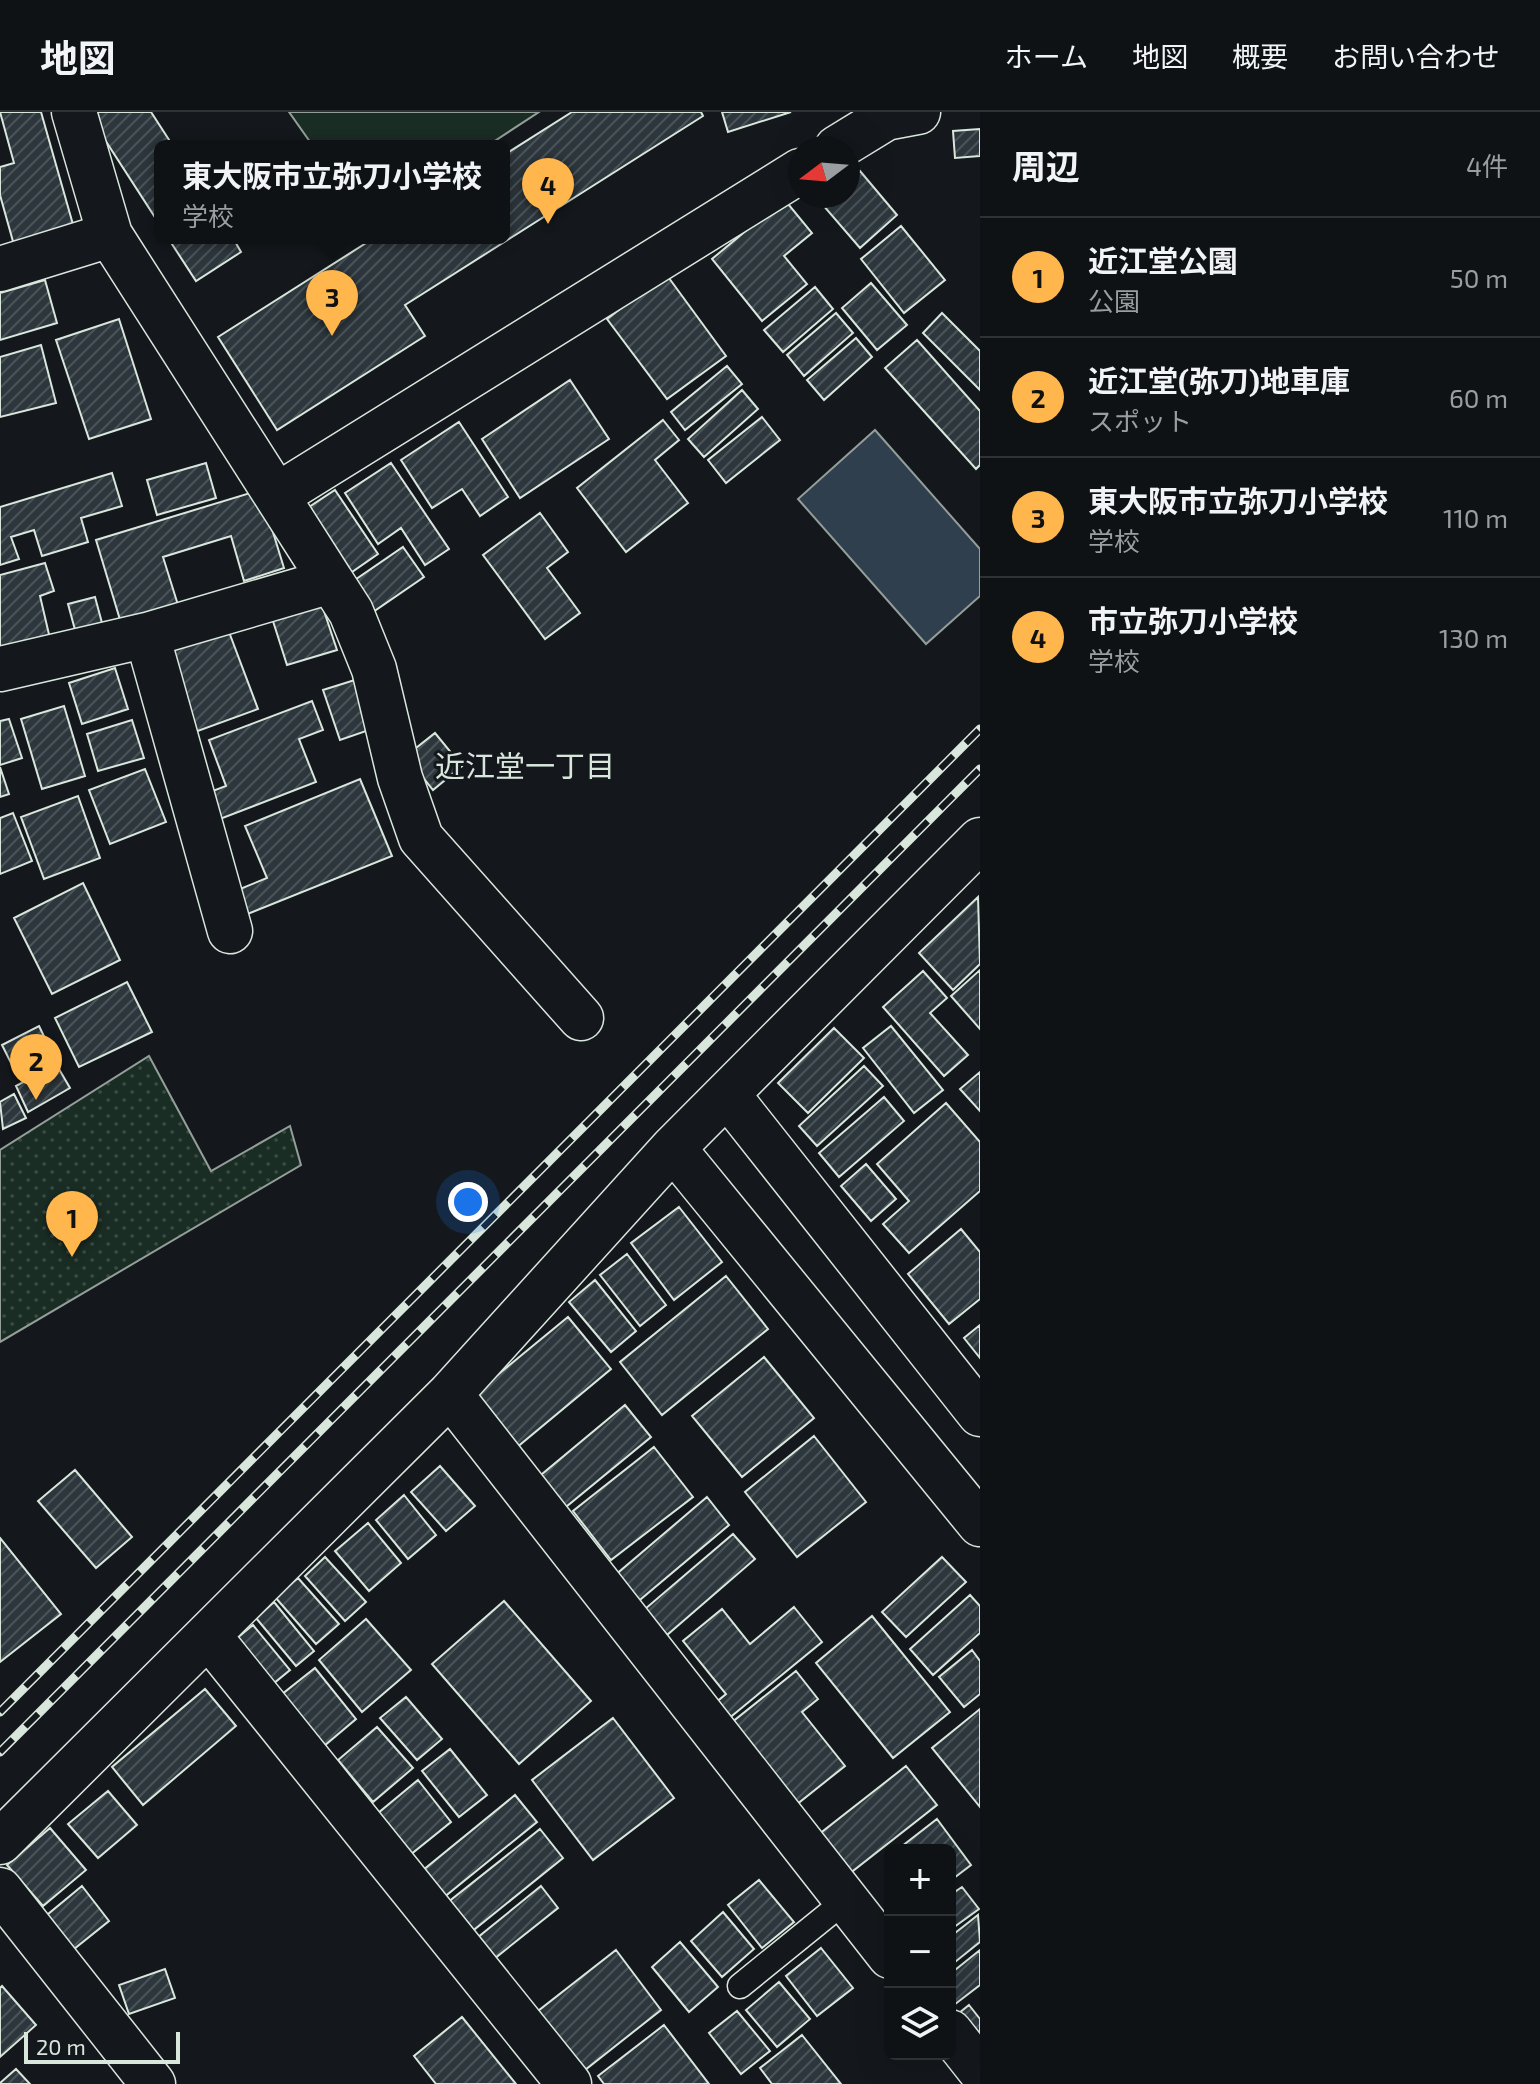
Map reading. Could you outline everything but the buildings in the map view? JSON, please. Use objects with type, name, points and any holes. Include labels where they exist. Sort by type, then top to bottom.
[{"type":"street","points":[[74,112],[110,235],[351,612],[374,669],[400,778],[421,838],[581,1018]]},
{"type":"street","points":[[857,136],[895,114]]},
{"type":"street","points":[[278,495],[788,178]]},
{"type":"street","points":[[0,269],[110,235]]},
{"type":"street","points":[[0,669],[147,635],[331,581]]},
{"type":"street","points":[[147,635],[230,931]]},
{"type":"street","points":[[0,1842],[450,1394],[673,1148],[978,846]]},
{"type":"street","points":[[727,1094],[980,1414]]},
{"type":"street","points":[[673,1148],[980,1524]]},
{"type":"street","points":[[450,1394],[884,1948]]},
{"type":"street","points":[[208,1635],[569,2084]]},
{"type":"street","points":[[0,1890],[153,2084]]},
{"type":"street","points":[[956,2040],[980,2070]]},
{"type":"lane","points":[[740,1986],[846,1900]]},
{"type":"green space","points":[[289,112],[539,112],[496,140],[309,140]]},
{"type":"green space","points":[[149,1056],[211,1171],[290,1126],[301,1165],[0,1342],[0,1150]]},
{"type":"water","points":[[875,430],[980,549],[980,596],[926,644],[798,499]]},
{"type":"railway","points":[[0,1712],[980,729]]},
{"type":"railway","points":[[0,1752],[980,769]]},
{"type":"place","name":"市立弥刀小学校","points":[[548,224]]},
{"type":"place","name":"東大阪市立弥刀小学校","points":[[332,336]]},
{"type":"place","name":"近江堂(弥刀)地車庫","points":[[36,1100]]},
{"type":"place","name":"近江堂公園","points":[[72,1257]]},
{"type":"district","name":"近江堂一丁目","points":[[525,767]]}]
